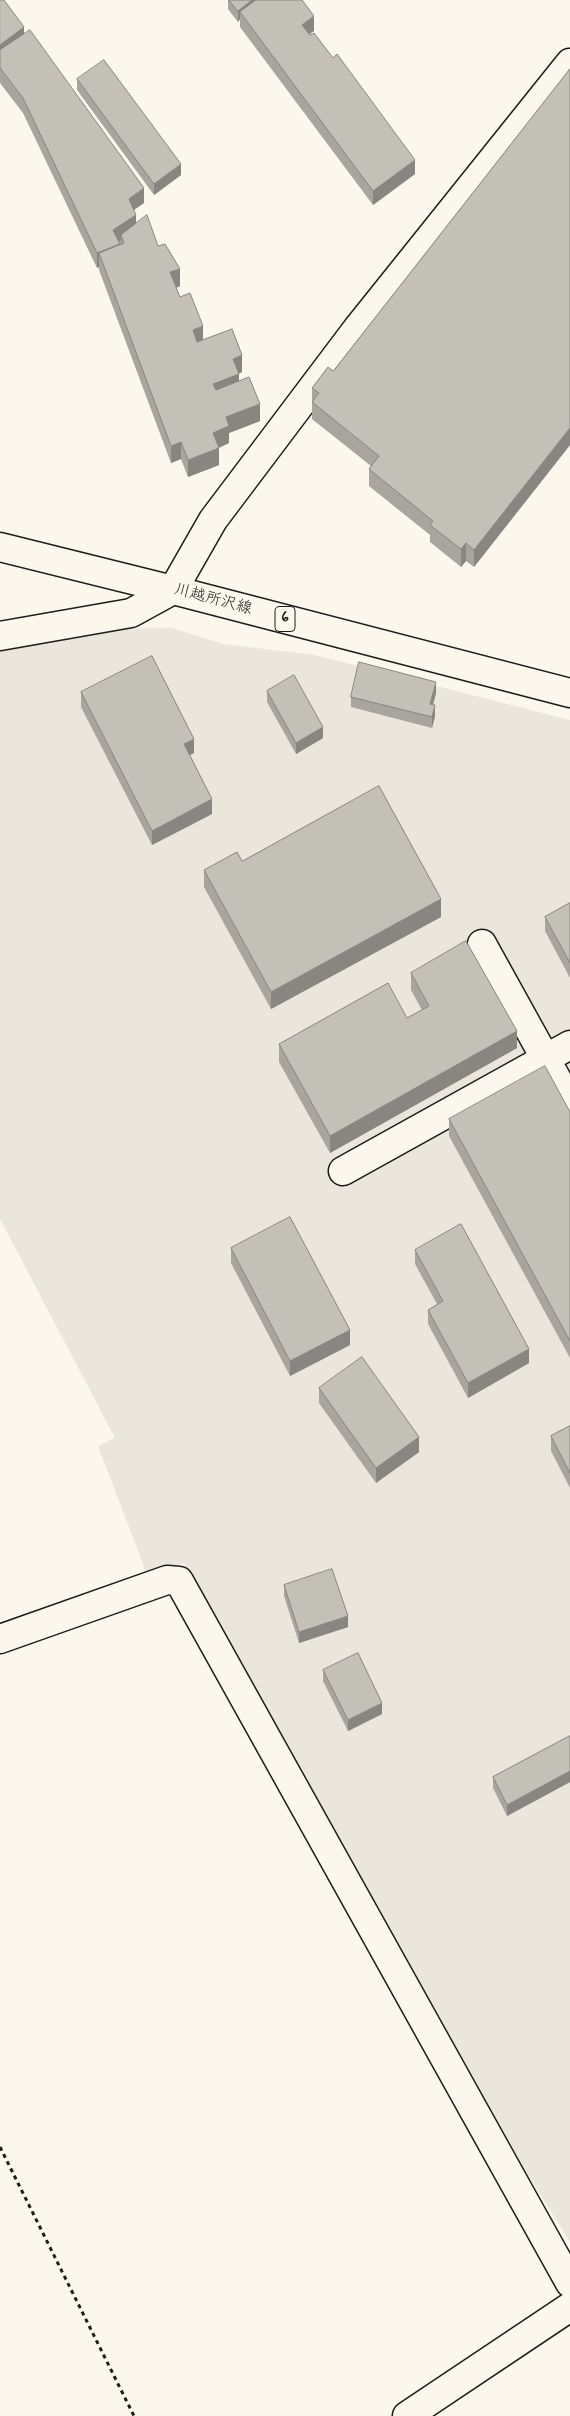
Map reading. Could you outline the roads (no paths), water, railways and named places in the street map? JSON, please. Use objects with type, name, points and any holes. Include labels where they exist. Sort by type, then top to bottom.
[{"type":"street","points":[[0,636],[131,613],[173,590],[213,520],[357,329],[570,63]]},
{"type":"street","name":"川越所沢線","points":[[0,547],[570,693]]},
{"type":"street","points":[[482,944],[570,1103]]},
{"type":"street","points":[[343,1171],[570,1045]]},
{"type":"street","points":[[0,1639],[167,1580],[179,1581],[570,2282]]},
{"type":"street","points":[[407,2416],[570,2307]]}]
